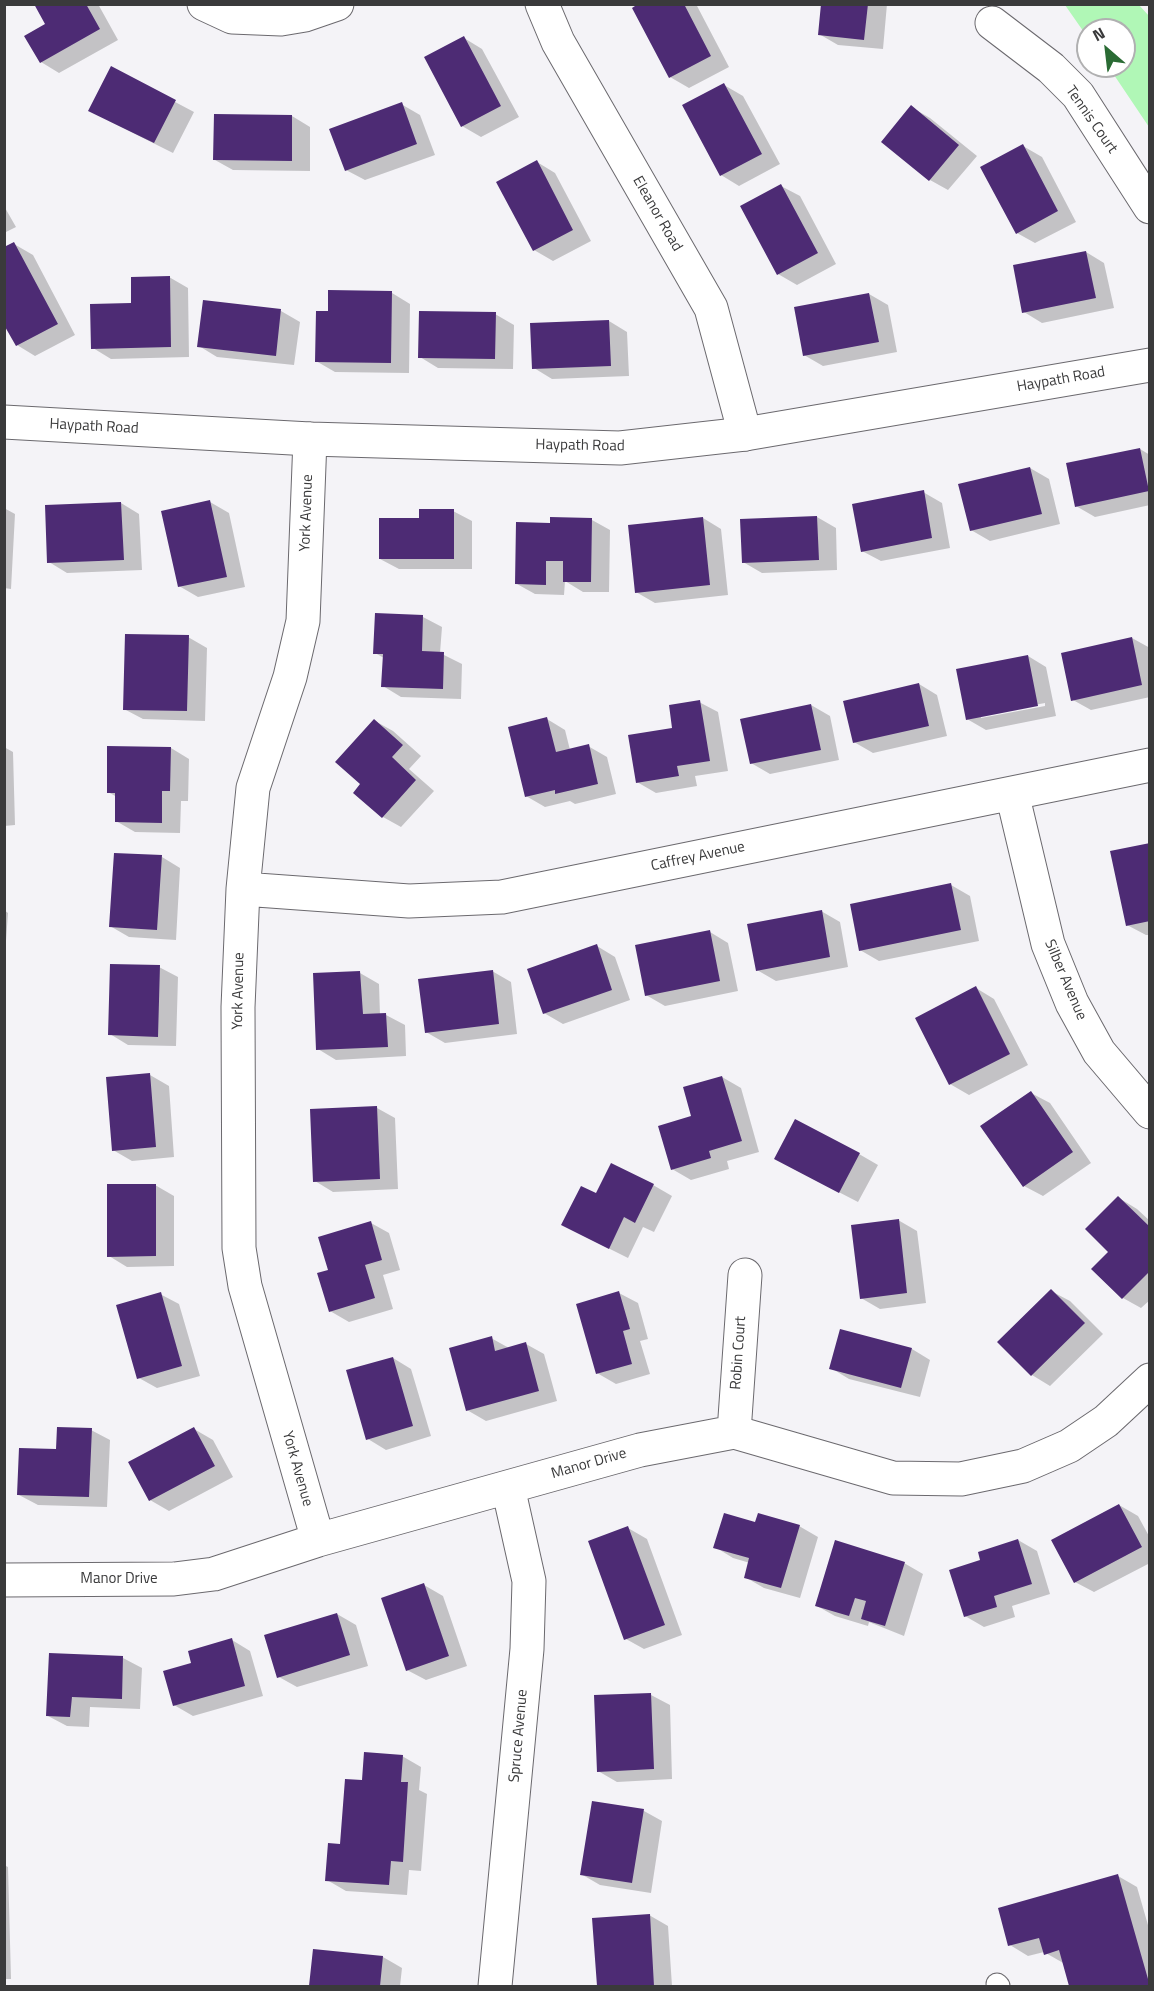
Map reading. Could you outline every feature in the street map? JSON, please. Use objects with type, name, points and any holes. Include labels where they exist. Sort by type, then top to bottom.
[{"type":"street","points":[[204,4],[232,17],[281,19],[305,15],[337,4]]},
{"type":"street","name":"Eleanor Road","points":[[542,4],[558,42],[711,308],[745,434]]},
{"type":"street","name":"Tennis Court","points":[[992,23],[1051,68],[1078,95],[1149,207]]},
{"type":"street","name":"Haypath Road","points":[[4,422],[310,439],[620,448],[745,434],[1149,365]]},
{"type":"street","name":"York Avenue","points":[[310,439],[303,621],[290,677],[253,788],[243,889],[238,1007],[239,1248],[245,1286],[318,1540]]},
{"type":"street","name":"Caffrey Avenue","points":[[243,889],[409,901],[502,897],[1149,765]]},
{"type":"street","name":"Silber Avenue","points":[[1012,793],[1048,944],[1072,1003],[1100,1052],[1149,1112]]},
{"type":"street","name":"Robin Court","points":[[734,1432],[745,1275]]},
{"type":"street","name":"Manor Drive","points":[[4,1580],[174,1579],[214,1574],[318,1540],[640,1450],[734,1432],[893,1478],[961,1479],[1023,1466],[1069,1446],[1106,1421],[1149,1380]]},
{"type":"street","name":"Spruce Avenue","points":[[495,1986],[527,1649],[529,1581],[508,1487]]},
{"type":"green space","points":[[1065,5],[1139,5],[1149,16],[1149,127],[1116,78],[1136,78],[1136,18],[1076,18],[1076,21]]},
{"type":"building","points":[[34,4],[86,4],[100,29],[40,63],[24,36],[45,24]]},
{"type":"building","points":[[638,4],[684,4],[711,56],[669,78],[632,8]]},
{"type":"building","points":[[821,4],[868,4],[864,40],[818,35]]},
{"type":"building","points":[[464,36],[501,106],[461,127],[424,57]]},
{"type":"building","points":[[111,66],[176,100],[154,143],[88,111]]},
{"type":"building","points":[[724,83],[762,154],[720,176],[682,105]]},
{"type":"building","points":[[402,102],[417,144],[345,171],[329,129]]},
{"type":"building","points":[[911,105],[959,145],[929,181],[881,142]]},
{"type":"building","points":[[214,114],[292,115],[292,161],[213,160]]},
{"type":"building","points":[[1023,144],[1058,211],[1016,234],[980,167]]},
{"type":"building","points":[[537,160],[573,230],[533,251],[496,182]]},
{"type":"building","points":[[781,184],[818,253],[777,275],[740,206]]},
{"type":"building","points":[[14,242],[58,324],[16,346],[4,325],[4,247]]},
{"type":"building","points":[[1086,251],[1096,298],[1022,313],[1013,265]]},
{"type":"building","points":[[170,276],[171,347],[91,349],[90,304],[131,303],[131,277]]},
{"type":"building","points":[[328,290],[392,291],[391,363],[315,362],[316,311],[328,311]]},
{"type":"building","points":[[869,293],[879,342],[803,356],[794,307]]},
{"type":"building","points":[[203,300],[281,309],[276,356],[197,347]]},
{"type":"building","points":[[419,311],[496,312],[495,359],[418,358]]},
{"type":"building","points":[[609,320],[611,366],[532,369],[530,323]]},
{"type":"building","points":[[1140,448],[1149,491],[1075,507],[1066,463]]},
{"type":"building","points":[[1030,467],[1042,514],[970,531],[958,484]]},
{"type":"building","points":[[924,490],[932,538],[861,552],[852,504]]},
{"type":"building","points":[[210,500],[227,577],[178,587],[161,511]]},
{"type":"building","points":[[121,502],[124,560],[47,563],[45,505]]},
{"type":"building","points":[[419,509],[454,509],[454,559],[379,559],[379,518],[419,518]]},
{"type":"building","points":[[817,516],[819,560],[742,563],[740,519]]},
{"type":"building","points":[[550,517],[592,518],[591,582],[563,582],[563,561],[546,561],[546,585],[515,584],[516,522],[550,523]]},
{"type":"building","points":[[703,517],[710,585],[635,593],[628,525]]},
{"type":"building","points":[[375,613],[423,615],[422,651],[444,652],[443,689],[381,687],[383,654],[373,654]]},
{"type":"building","points":[[125,634],[189,635],[187,711],[123,710]]},
{"type":"building","points":[[1132,637],[1142,685],[1071,701],[1061,653]]},
{"type":"building","points":[[1028,655],[1038,706],[966,720],[956,669]]},
{"type":"building","points":[[919,683],[929,726],[853,743],[843,701]]},
{"type":"building","points":[[700,700],[710,761],[677,766],[679,776],[636,783],[628,735],[672,728],[669,705]]},
{"type":"building","points":[[811,704],[821,750],[750,764],[740,719]]},
{"type":"building","points":[[547,717],[556,752],[589,744],[598,784],[555,794],[555,790],[525,797],[508,727]]},
{"type":"building","points":[[374,719],[403,745],[392,757],[416,780],[382,818],[353,793],[360,784],[335,762]]},
{"type":"building","points":[[107,746],[171,747],[170,791],[162,791],[162,823],[115,822],[115,793],[107,793]]},
{"type":"building","points":[[1150,843],[1150,921],[1126,926],[1110,851]]},
{"type":"building","points":[[114,853],[162,855],[157,930],[109,927]]},
{"type":"building","points":[[951,883],[961,930],[859,951],[850,904]]},
{"type":"building","points":[[822,910],[830,957],[756,971],[747,924]]},
{"type":"building","points":[[710,930],[720,981],[645,996],[635,945]]},
{"type":"building","points":[[597,944],[612,990],[543,1014],[527,969]]},
{"type":"building","points":[[110,964],[160,965],[158,1037],[108,1035]]},
{"type":"building","points":[[493,970],[499,1024],[425,1033],[418,979]]},
{"type":"building","points":[[360,971],[363,1014],[386,1013],[388,1047],[316,1050],[313,973]]},
{"type":"building","points":[[976,986],[1010,1054],[949,1085],[915,1018]]},
{"type":"building","points":[[150,1073],[156,1147],[112,1151],[106,1077]]},
{"type":"building","points":[[722,1076],[742,1141],[709,1151],[711,1158],[671,1170],[658,1126],[691,1116],[683,1087]]},
{"type":"building","points":[[1031,1091],[1073,1152],[1023,1187],[980,1126]]},
{"type":"building","points":[[377,1106],[380,1179],[313,1182],[310,1109]]},
{"type":"building","points":[[795,1119],[860,1153],[839,1193],[774,1159]]},
{"type":"building","points":[[611,1163],[654,1184],[635,1223],[624,1217],[609,1249],[561,1225],[581,1186],[596,1193]]},
{"type":"building","points":[[107,1184],[156,1184],[156,1256],[107,1257]]},
{"type":"building","points":[[1118,1196],[1150,1227],[1150,1271],[1122,1299],[1091,1269],[1108,1252],[1085,1229]]},
{"type":"building","points":[[899,1219],[907,1293],[860,1299],[851,1225]]},
{"type":"building","points":[[371,1221],[382,1260],[365,1265],[375,1298],[329,1312],[317,1273],[328,1270],[318,1237]]},
{"type":"building","points":[[1051,1289],[1085,1323],[1031,1376],[997,1342]]},
{"type":"building","points":[[619,1291],[630,1329],[623,1331],[632,1364],[596,1374],[576,1304]]},
{"type":"building","points":[[161,1292],[182,1366],[137,1379],[116,1305]]},
{"type":"building","points":[[840,1329],[912,1348],[901,1388],[829,1369]]},
{"type":"building","points":[[492,1336],[495,1351],[526,1342],[539,1391],[466,1411],[449,1348]]},
{"type":"building","points":[[393,1357],[413,1426],[366,1440],[346,1370]]},
{"type":"building","points":[[57,1427],[92,1428],[89,1497],[17,1495],[19,1448],[56,1449]]},
{"type":"building","points":[[194,1427],[215,1466],[149,1501],[128,1462]]},
{"type":"building","points":[[1119,1504],[1142,1547],[1074,1583],[1051,1540]]},
{"type":"building","points":[[724,1513],[755,1522],[758,1513],[800,1525],[781,1588],[744,1578],[749,1558],[713,1548]]},
{"type":"building","points":[[628,1526],[665,1625],[624,1640],[588,1541]]},
{"type":"building","points":[[1018,1539],[1032,1584],[994,1596],[997,1607],[964,1617],[949,1570],[980,1560],[978,1552]]},
{"type":"building","points":[[835,1540],[905,1562],[885,1626],[861,1619],[866,1601],[855,1598],[849,1616],[815,1606]]},
{"type":"building","points":[[424,1583],[449,1656],[406,1671],[381,1598]]},
{"type":"building","points":[[337,1613],[350,1655],[277,1678],[264,1635]]},
{"type":"building","points":[[232,1638],[245,1686],[173,1706],[163,1671],[191,1663],[188,1651]]},
{"type":"building","points":[[49,1653],[123,1656],[122,1699],[72,1697],[70,1717],[46,1716]]},
{"type":"building","points":[[651,1693],[654,1769],[597,1772],[594,1695]]},
{"type":"building","points":[[364,1752],[403,1755],[401,1782],[408,1782],[403,1862],[391,1861],[389,1885],[325,1881],[328,1843],[340,1844],[345,1779],[362,1780]]},
{"type":"building","points":[[592,1801],[644,1809],[632,1883],[580,1875]]},
{"type":"building","points":[[1118,1874],[1150,1986],[1069,1986],[1059,1950],[1044,1955],[1039,1938],[1008,1946],[998,1908]]},
{"type":"building","points":[[650,1914],[654,1986],[597,1986],[592,1918]]},
{"type":"building","points":[[313,1949],[383,1956],[380,1986],[309,1986]]}]
